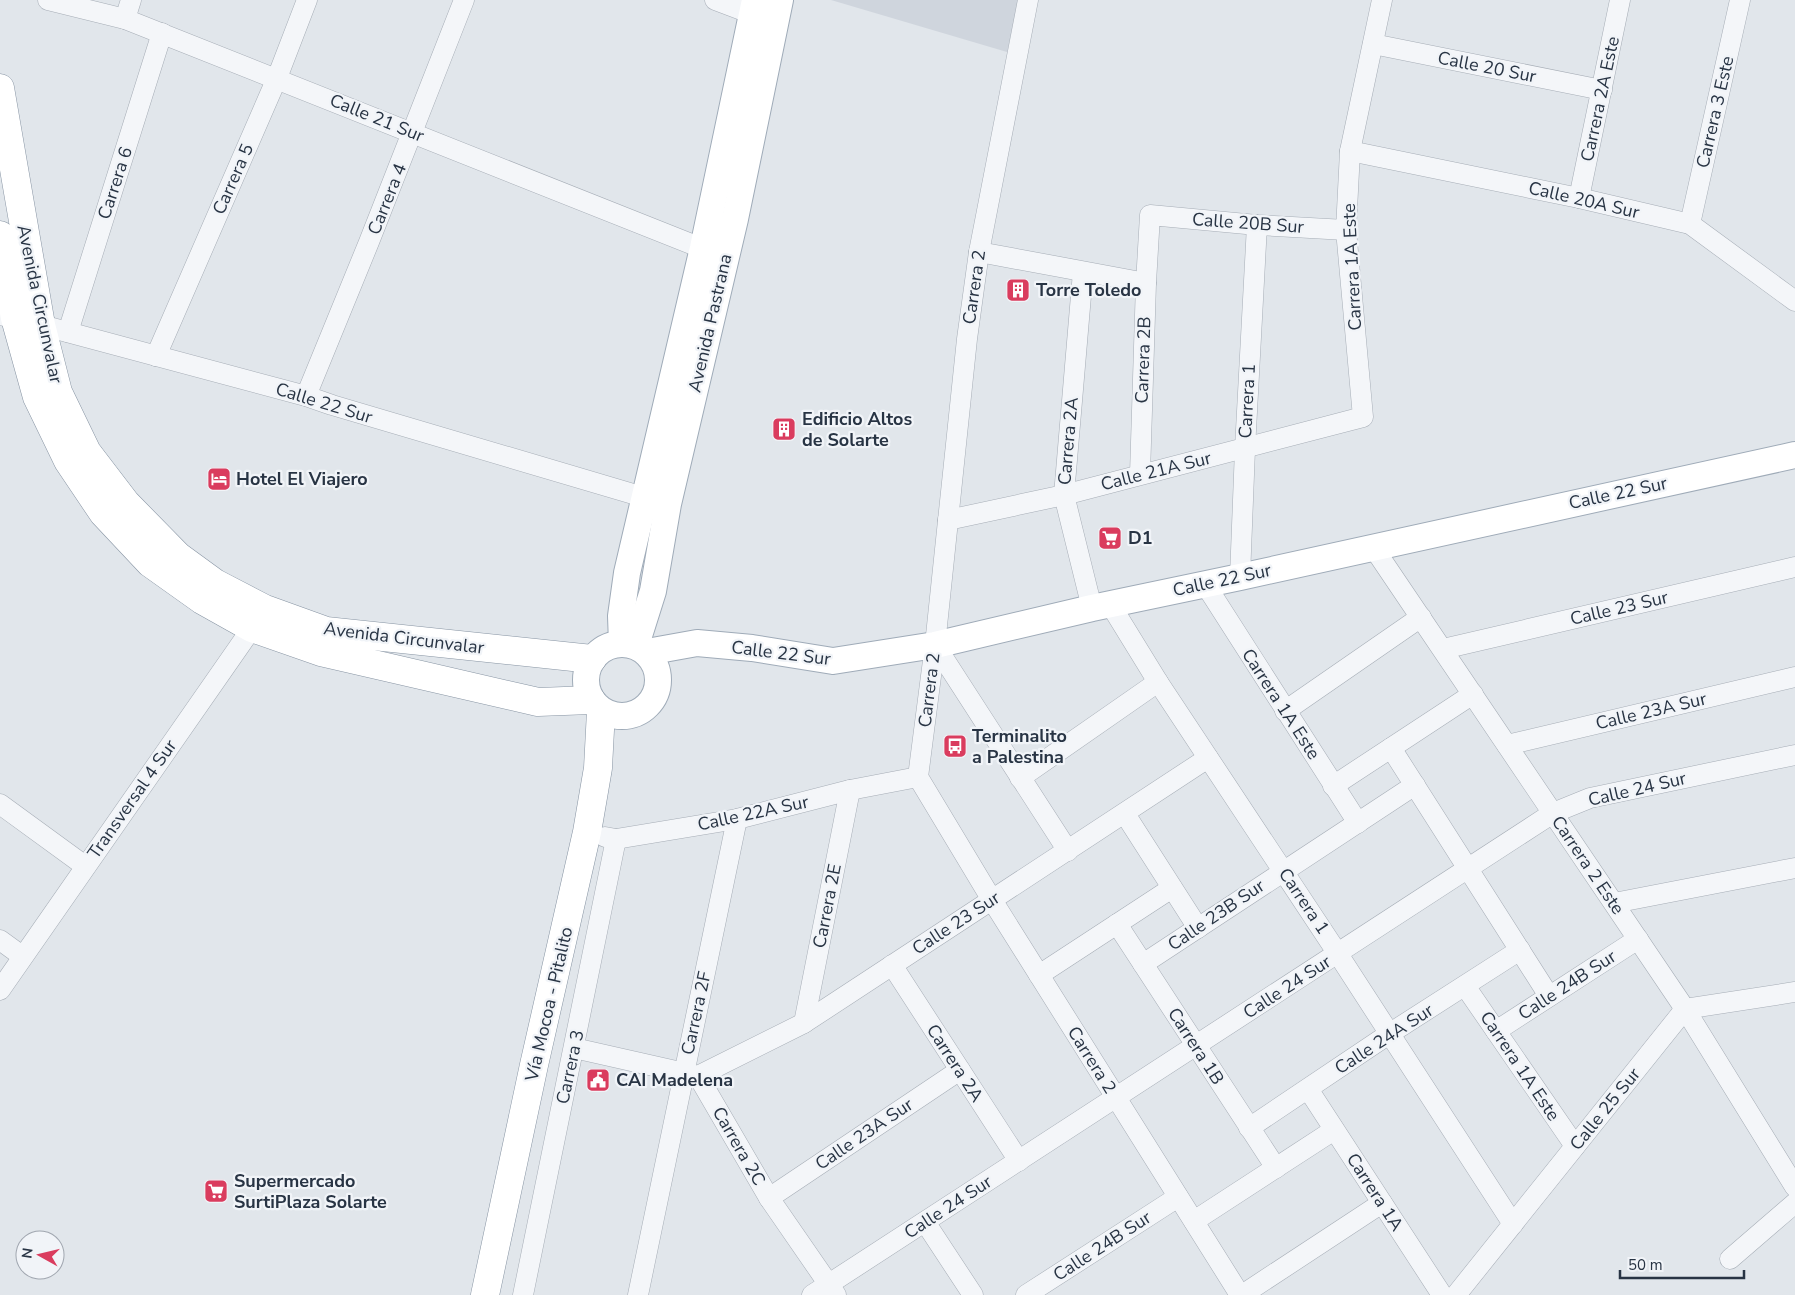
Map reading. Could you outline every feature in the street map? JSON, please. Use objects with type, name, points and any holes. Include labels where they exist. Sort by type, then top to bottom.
[{"type":"highway","name":"Avenida Circunvalar","points":[[0,88],[41,325],[58,392],[88,452],[126,504],[178,556],[258,618],[321,652],[538,702],[604,710]]},
{"type":"highway","name":"Avenida Circunvalar","points":[[0,235],[7,317],[37,397],[68,461],[103,513],[150,563],[202,600],[258,618],[326,631],[592,659]]},
{"type":"highway","name":"Vía Mocoa - Pitalito","points":[[485,1295],[587,832],[598,768],[604,710]]},
{"type":"main road","name":"Avenida Pastrana","points":[[640,652],[653,591],[657,501],[714,253],[735,218],[766,8]]},
{"type":"main road","name":"Calle 22 Sur","points":[[640,652],[696,643],[752,648],[833,661],[935,645],[1101,606],[1795,455]]},
{"type":"main road","points":[[605,647],[640,652],[659,684],[652,702],[638,714],[604,710],[585,680],[592,659],[605,647]]},
{"type":"street","name":"Calle 21 Sur","points":[[48,0],[128,9],[162,33],[714,253]]},
{"type":"street","name":"Carrera 5","points":[[156,356],[277,78],[307,0]]},
{"type":"street","name":"Carrera 4","points":[[306,396],[413,133],[464,0]]},
{"type":"street","points":[[715,0],[766,8]]},
{"type":"street","name":"Carrera 2","points":[[1028,0],[978,252],[935,645],[918,776],[992,900],[1241,1295]]},
{"type":"street","name":"Carrera 1A Este","points":[[1363,417],[1346,230],[1350,151],[1382,0]]},
{"type":"street","name":"Carrera 2A Este","points":[[1579,198],[1620,0]]},
{"type":"street","name":"Carrera 3 Este","points":[[1690,224],[1740,0]]},
{"type":"street","name":"Carrera 6","points":[[68,332],[162,33]]},
{"type":"street","name":"Calle 20 Sur","points":[[1373,44],[1602,90]]},
{"type":"street","name":"Calle 20A Sur","points":[[1350,151],[1579,198],[1690,224],[1795,301]]},
{"type":"street","name":"Calle 20B Sur","points":[[1150,215],[1257,225],[1346,230]]},
{"type":"street","name":"Carrera 2B","points":[[1140,474],[1150,215]]},
{"type":"street","name":"Carrera 1","points":[[1240,577],[1257,225]]},
{"type":"street","points":[[978,252],[1146,283]]},
{"type":"street","name":"Carrera 2A","points":[[1083,272],[1064,495],[1101,606]]},
{"type":"street","name":"Calle 22 Sur","points":[[7,317],[306,396],[657,501]]},
{"type":"street","name":"Calle 21A Sur","points":[[948,520],[1064,495],[1363,417]]},
{"type":"street","name":"Carrera 2 Este","points":[[1373,547],[1638,938],[1795,1187]]},
{"type":"street","name":"Calle 23 Sur","points":[[1443,649],[1795,567]]},
{"type":"street","name":"Carrera 1A Este","points":[[1205,584],[1358,823]]},
{"type":"street","name":"Carrera 1","points":[[1101,606],[1158,682],[1514,1224]]},
{"type":"street","points":[[1285,710],[1421,617]]},
{"type":"street","name":"Transversal 4 Sur","points":[[0,990],[258,618]]},
{"type":"street","points":[[935,645],[1068,851]]},
{"type":"street","name":"Calle 23A Sur","points":[[1507,745],[1795,678]]},
{"type":"street","points":[[1020,778],[1158,682]]},
{"type":"street","points":[[1333,786],[1473,694]]},
{"type":"street","points":[[1391,748],[1549,996]]},
{"type":"street","name":"Calle 24 Sur","points":[[812,1295],[832,1290],[925,1222],[1553,813],[1590,798],[1795,755]]},
{"type":"street","name":"Calle 23 Sur","points":[[691,1074],[804,1023],[1208,758]]},
{"type":"street","name":"Calle 22A Sur","points":[[587,832],[616,839],[736,819],[850,790],[918,776]]},
{"type":"street","name":"Calle 23B Sur","points":[[1143,964],[1283,870],[1415,786]]},
{"type":"street","name":"Carrera 2E","points":[[804,1023],[850,790]]},
{"type":"street","points":[[0,804],[85,866]]},
{"type":"street","points":[[1124,814],[1198,928]]},
{"type":"street","name":"Carrera 2F","points":[[638,1295],[691,1074],[736,819]]},
{"type":"street","name":"Carrera 3","points":[[523,1295],[616,839]]},
{"type":"street","points":[[1614,903],[1795,868]]},
{"type":"street","points":[[1039,975],[1172,888]]},
{"type":"street","name":"Carrera 1B","points":[[1117,924],[1276,1168]]},
{"type":"street","name":"Calle 24B Sur","points":[[1496,1031],[1638,938]]},
{"type":"street","points":[[0,940],[22,956]]},
{"type":"street","name":"Calle 24A Sur","points":[[1249,1128],[1389,1034],[1520,950]]},
{"type":"street","name":"Carrera 2A","points":[[892,965],[1019,1161]]},
{"type":"street","name":"Carrera 1A Este","points":[[1466,986],[1575,1146]]},
{"type":"street","points":[[1685,1010],[1795,992]]},
{"type":"street","name":"Calle 25 Sur","points":[[1456,1295],[1685,1010]]},
{"type":"street","points":[[574,1048],[691,1074]]},
{"type":"street","name":"Calle 23A Sur","points":[[769,1198],[960,1070]]},
{"type":"street","name":"Carrera 2C","points":[[691,1074],[769,1198],[832,1290]]},
{"type":"street","name":"Carrera 1A","points":[[1308,1089],[1442,1295]]},
{"type":"street","points":[[1194,1221],[1334,1130]]},
{"type":"street","name":"Calle 24B Sur","points":[[1026,1295],[1178,1197]]},
{"type":"street","points":[[1241,1295],[1382,1203]]},
{"type":"street","points":[[1730,1259],[1795,1203]]},
{"type":"street","points":[[925,1222],[974,1295]]},
{"type":"shaded area","points":[[831,0],[1019,0],[1007,52]]},
{"type":"place","name":"Torre Toledo","points":[[1018,290]]},
{"type":"place","name":"Edificio Altos de Solarte","points":[[784,429]]},
{"type":"place","name":"Hotel El Viajero","points":[[219,479]]},
{"type":"place","name":"D1","points":[[1110,538]]},
{"type":"place","name":"Terminalito a Palestina","points":[[955,746]]},
{"type":"place","name":"CAI Madelena","points":[[598,1080]]},
{"type":"place","name":"Supermercado SurtiPlaza Solarte","points":[[216,1191]]}]
